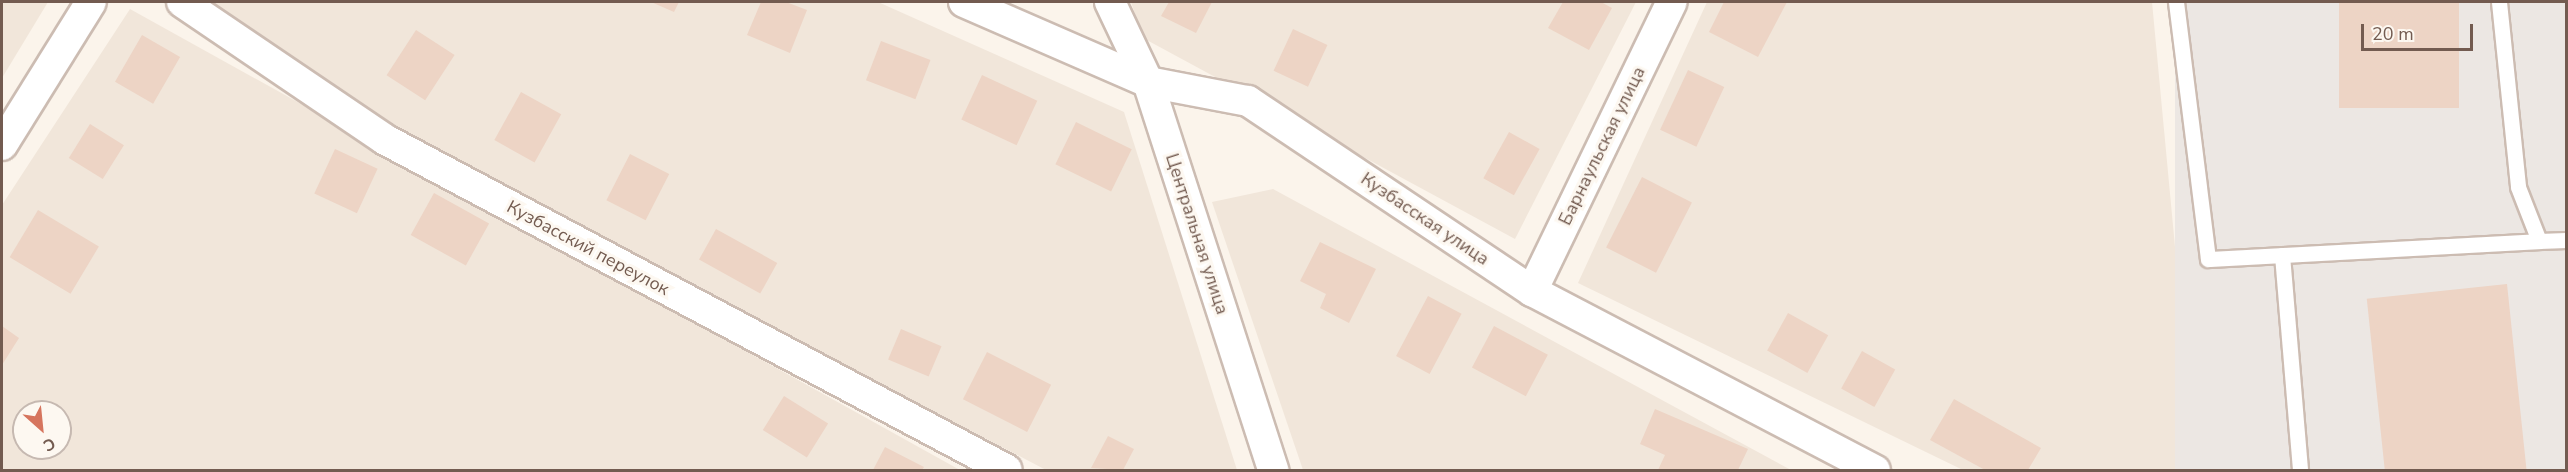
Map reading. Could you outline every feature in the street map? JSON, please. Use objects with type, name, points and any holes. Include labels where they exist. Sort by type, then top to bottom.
[{"type":"street","points":[[2,145],[91,2]]},
{"type":"street","name":"Кузбасский переулок","points":[[183,2],[384,139],[1007,471]]},
{"type":"street","name":"Кузбасская улица","points":[[964,2],[1148,82],[1248,101],[1532,291],[1875,471]]},
{"type":"street","name":"Центральная улица","points":[[1110,2],[1148,82],[1273,471]]},
{"type":"street","name":"Барнаульская улица","points":[[1532,291],[1672,2]]},
{"type":"lane","points":[[2176,2],[2208,259],[2566,240]]},
{"type":"lane","points":[[2499,2],[2518,187],[2539,241]]},
{"type":"lane","points":[[2282,255],[2300,471]]},
{"type":"shaded area","points":[[2,2],[48,2],[2,78]]},
{"type":"shaded area","points":[[211,2],[878,2],[1124,112],[1237,470],[1046,470],[428,148]]},
{"type":"shaded area","points":[[1131,2],[1636,2],[1515,239],[1143,38]]},
{"type":"shaded area","points":[[1707,2],[2152,2],[2196,470],[1963,470],[1578,283]]},
{"type":"shaded area","points":[[2175,2],[2566,2],[2566,470],[2175,470]]},
{"type":"shaded area","points":[[130,9],[960,470],[2,470],[2,205]]},
{"type":"shaded area","points":[[1273,189],[1791,470],[1303,470],[1212,202]]},
{"type":"building","points":[[651,2],[679,2],[674,12]]},
{"type":"building","points":[[761,2],[786,2],[807,10],[790,53],[747,35]]},
{"type":"building","points":[[1169,2],[1212,2],[1196,33],[1161,16]]},
{"type":"building","points":[[1563,2],[1601,2],[1612,8],[1589,50],[1548,28]]},
{"type":"building","points":[[1724,2],[1787,2],[1758,57],[1709,32]]},
{"type":"building","points":[[2339,2],[2459,2],[2459,108],[2339,108]]},
{"type":"building","points":[[1293,29],[1327,45],[1308,87],[1274,71]]},
{"type":"building","points":[[416,30],[455,55],[425,100],[387,75]]},
{"type":"building","points":[[142,35],[180,57],[153,104],[115,82]]},
{"type":"building","points":[[881,41],[930,60],[915,99],[866,80]]},
{"type":"building","points":[[1688,70],[1724,87],[1696,147],[1660,130]]},
{"type":"building","points":[[982,75],[1037,101],[1017,145],[961,119]]},
{"type":"building","points":[[521,92],[561,114],[535,162],[494,140]]},
{"type":"building","points":[[1076,122],[1132,149],[1111,191],[1055,164]]},
{"type":"building","points":[[90,124],[124,145],[103,179],[69,158]]},
{"type":"building","points":[[1509,132],[1540,149],[1514,195],[1483,178]]},
{"type":"building","points":[[335,149],[378,169],[357,213],[314,193]]},
{"type":"building","points":[[630,154],[669,174],[646,220],[606,200]]},
{"type":"building","points":[[1642,177],[1692,202],[1656,273],[1606,247]]},
{"type":"building","points":[[434,193],[489,224],[466,266],[411,235]]},
{"type":"building","points":[[38,210],[99,247],[71,294],[10,257]]},
{"type":"building","points":[[716,229],[777,263],[760,294],[699,260]]},
{"type":"building","points":[[1320,242],[1376,269],[1349,323],[1320,308],[1326,294],[1300,281]]},
{"type":"building","points":[[2507,284],[2527,470],[2385,470],[2367,299]]},
{"type":"building","points":[[1428,296],[1462,314],[1430,374],[1396,356]]},
{"type":"building","points":[[1788,313],[1828,335],[1807,373],[1767,351]]},
{"type":"building","points":[[2,326],[19,338],[2,365]]},
{"type":"building","points":[[1494,326],[1548,355],[1526,396],[1472,367]]},
{"type":"building","points":[[901,329],[942,346],[929,377],[888,359]]},
{"type":"building","points":[[1862,351],[1895,369],[1874,407],[1841,389]]},
{"type":"building","points":[[987,352],[1051,385],[1027,432],[963,399]]},
{"type":"building","points":[[784,396],[828,424],[807,457],[763,430]]},
{"type":"building","points":[[1954,399],[2041,448],[2028,470],[1985,470],[1930,440]]},
{"type":"building","points":[[1655,409],[1748,449],[1738,470],[1658,470],[1665,455],[1640,444]]},
{"type":"building","points":[[1108,436],[1134,449],[1123,470],[1091,468]]},
{"type":"building","points":[[885,447],[924,467],[922,470],[873,470]]}]
